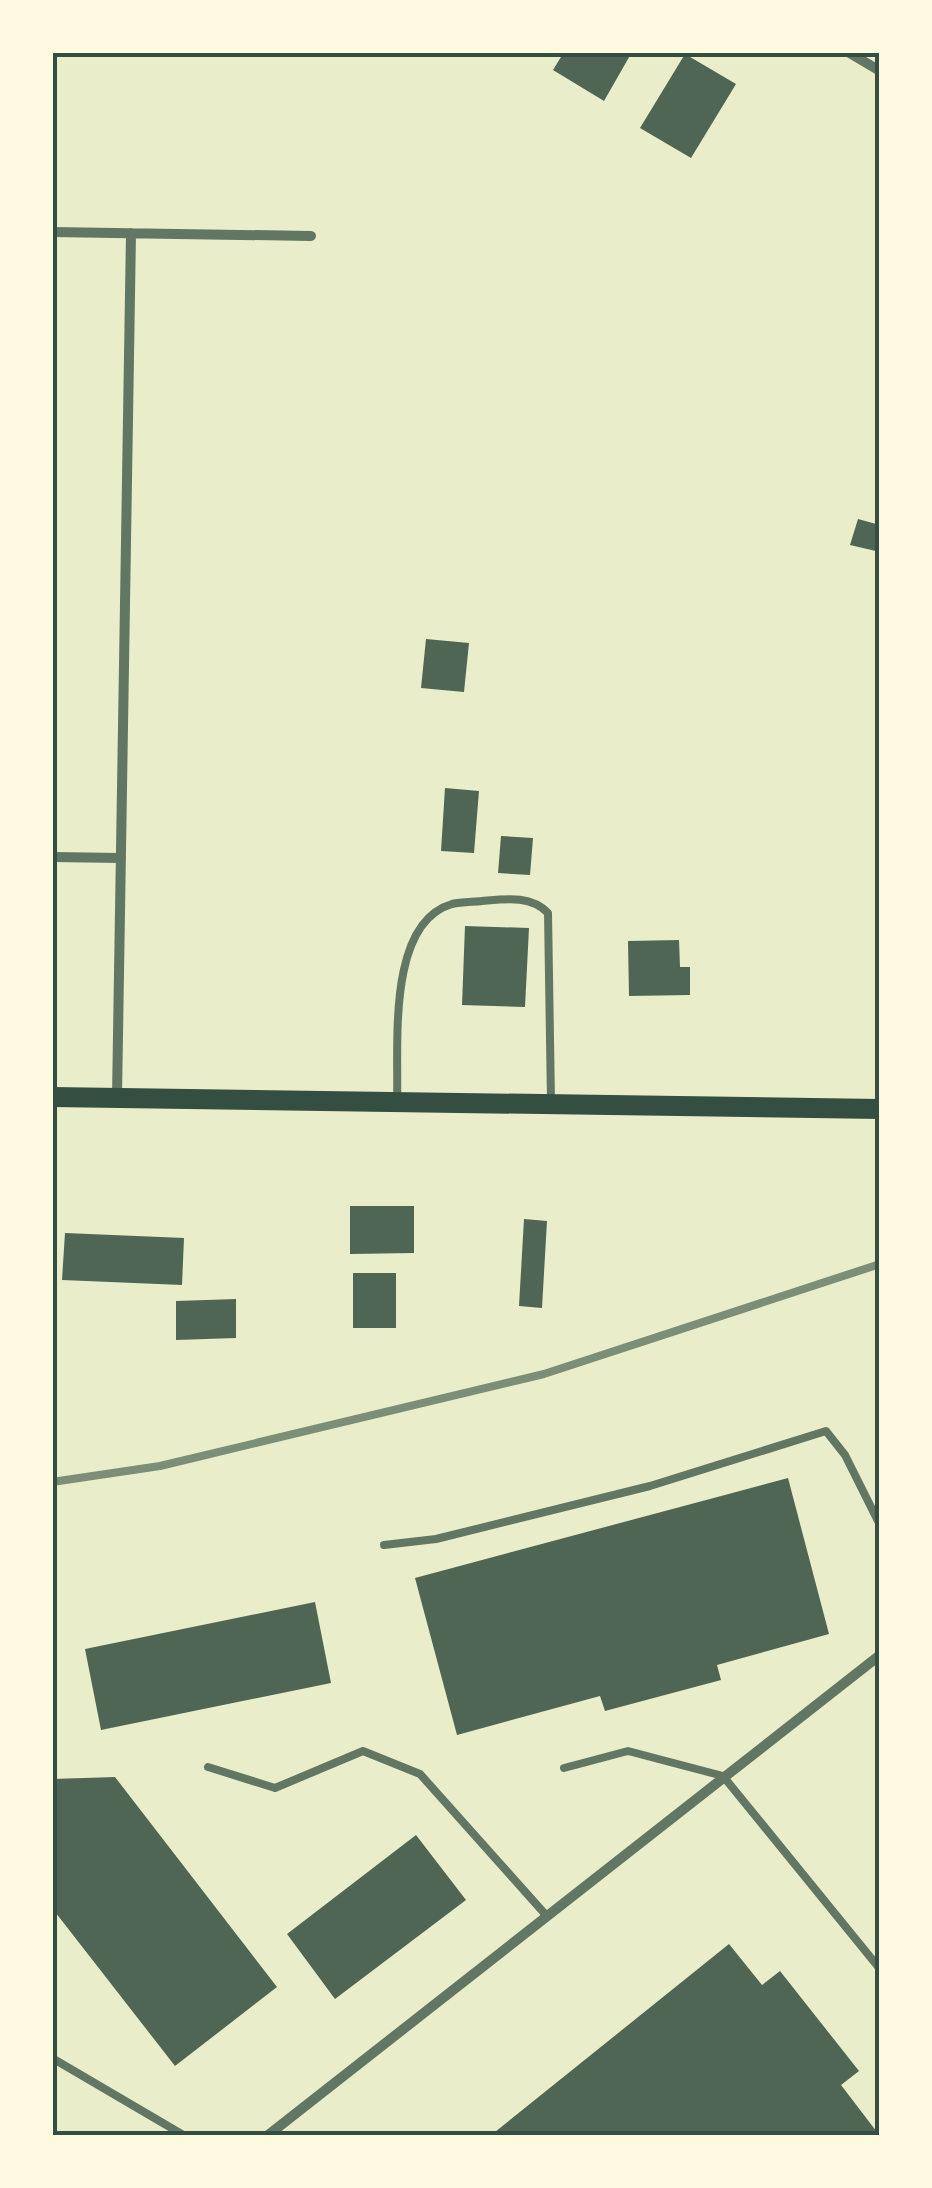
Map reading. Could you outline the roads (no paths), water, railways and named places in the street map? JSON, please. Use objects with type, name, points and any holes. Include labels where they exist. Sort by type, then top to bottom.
[{"type":"main road","points":[[52,1097],[551,1108],[880,1109]]},
{"type":"street","points":[[848,52],[880,71]]},
{"type":"street","points":[[52,232],[311,236]]},
{"type":"street","points":[[117,1098],[132,233]]},
{"type":"street","points":[[52,857],[121,858]]},
{"type":"street","points":[[266,2136],[880,1654]]},
{"type":"lane","points":[[397,1105],[402,971],[423,922],[450,904],[519,899],[540,905],[548,913],[551,1108]]},
{"type":"lane","points":[[384,1545],[436,1539],[650,1486],[826,1430],[845,1454],[880,1525]]},
{"type":"lane","points":[[208,1767],[275,1788],[363,1751],[420,1774],[545,1914]]},
{"type":"lane","points":[[564,1768],[628,1751],[723,1776],[880,1968]]},
{"type":"lane","points":[[52,2058],[186,2136]]},
{"type":"railway","points":[[52,1482],[160,1466],[544,1374],[880,1264]]}]
